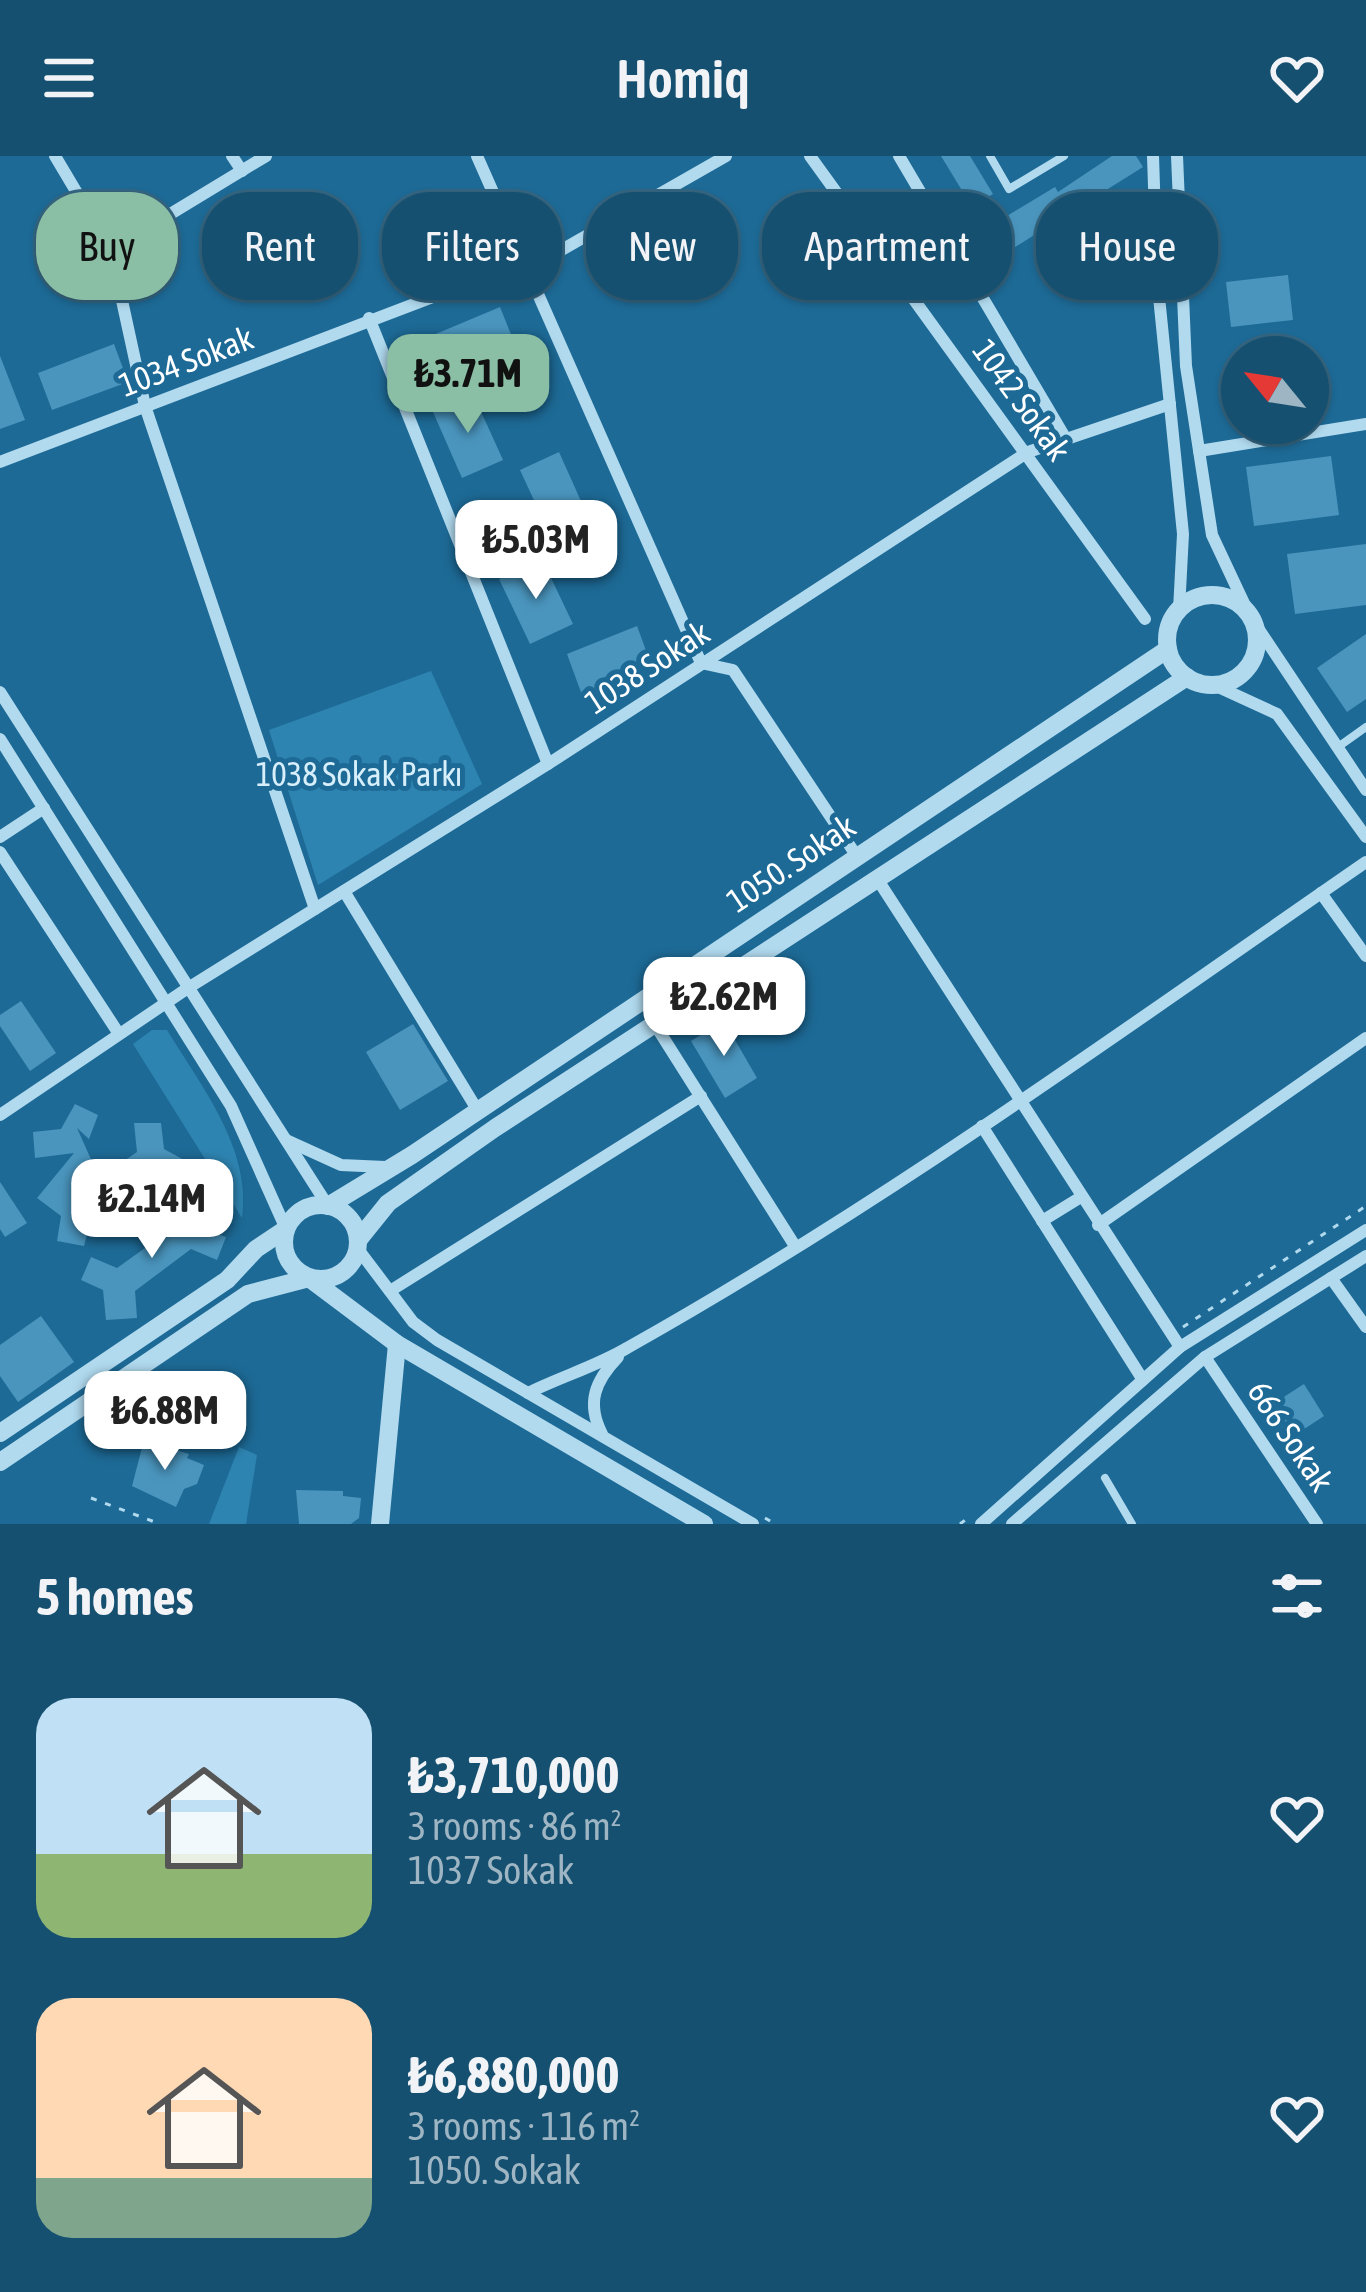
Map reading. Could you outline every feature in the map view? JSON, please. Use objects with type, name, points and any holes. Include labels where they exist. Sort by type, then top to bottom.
[{"type":"street","points":[[55,156],[76,192]]},
{"type":"street","points":[[232,156],[242,171]]},
{"type":"street","points":[[178,210],[266,156]]},
{"type":"street","points":[[478,156],[495,192]]},
{"type":"street","name":"1034 Sokak","points":[[562,245],[726,156]]},
{"type":"street","name":"1042 Sokak","points":[[810,156],[1145,620]]},
{"type":"street","points":[[899,156],[1066,439]]},
{"type":"street","points":[[1153,156],[1183,533],[1179,610],[1168,634],[1168,650],[1187,677],[1277,714],[1366,837]]},
{"type":"street","points":[[1177,156],[1186,366],[1212,536],[1257,635],[1251,663],[1229,682],[1214,685]]},
{"type":"street","points":[[122,300],[145,406],[315,909]]},
{"type":"street","name":"1034 Sokak","points":[[0,462],[422,300]]},
{"type":"street","points":[[544,300],[701,663],[733,670],[856,855]]},
{"type":"street","points":[[369,318],[548,764]]},
{"type":"street","name":"1038 Sokak","points":[[0,1114],[188,988],[548,764],[1028,452],[1170,404]]},
{"type":"street","points":[[1199,451],[1366,424]]},
{"type":"street","points":[[1179,610],[1194,598],[1222,596],[1250,616],[1366,790]]},
{"type":"street","name":"1050. Sokak","points":[[328,1206],[1168,650]]},
{"type":"street","name":"1050. Sokak","points":[[358,1244],[388,1203],[416,1182],[1187,677]]},
{"type":"street","points":[[0,692],[280,1136],[328,1206],[351,1219],[358,1244],[413,1322],[753,1524]]},
{"type":"street","points":[[0,740],[231,1106],[286,1229],[288,1260],[397,1344],[686,1518],[704,1524]]},
{"type":"street","points":[[0,837],[44,808]]},
{"type":"street","points":[[0,852],[119,1034]]},
{"type":"street","points":[[528,1394],[622,1352],[795,1246],[1022,1100],[1366,862]]},
{"type":"street","points":[[876,877],[1180,1347]]},
{"type":"street","points":[[344,891],[478,1111]]},
{"type":"street","points":[[1321,893],[1366,956]]},
{"type":"street","points":[[654,1023],[795,1246]]},
{"type":"street","points":[[1098,1225],[1366,1038]]},
{"type":"street","points":[[390,1291],[701,1096]]},
{"type":"street","points":[[982,1126],[1143,1380]]},
{"type":"street","points":[[280,1136],[340,1165],[392,1166]]},
{"type":"street","points":[[1042,1221],[1081,1197]]},
{"type":"street","points":[[0,1433],[227,1280],[256,1249],[308,1208],[328,1206]]},
{"type":"street","points":[[981,1524],[1180,1347],[1366,1230]]},
{"type":"street","points":[[0,1462],[248,1294],[344,1273],[358,1244]]},
{"type":"street","points":[[1012,1524],[1205,1357],[1366,1256]]},
{"type":"street","points":[[1330,1278],[1366,1328]]},
{"type":"street","points":[[380,1524],[397,1344]]},
{"type":"street","points":[[602,1435],[592,1414],[593,1396],[598,1380],[622,1352]]},
{"type":"street","name":"666 Sokak","points":[[1205,1357],[1317,1524]]},
{"type":"lane","points":[[990,156],[1009,188],[1064,156]]},
{"type":"lane","points":[[1337,748],[1366,727]]},
{"type":"lane","points":[[1105,1478],[1132,1524]]},
{"type":"path","points":[[91,1498],[160,1524]]},
{"type":"green space","name":"1038 Sokak Parkı","points":[[431,671],[482,784],[318,885],[269,730]]},
{"type":"green space","points":[[152,1030],[167,1030],[221,1119],[239,1167],[242,1218],[133,1044]]},
{"type":"green space","points":[[239,1447],[257,1455],[246,1524],[209,1524]]},
{"type":"building","points":[[941,156],[970,156],[992,192],[963,192]]},
{"type":"building","points":[[1112,156],[1136,156],[1143,167],[1103,192],[1058,192]]},
{"type":"building","points":[[1036,198],[1036,234],[1012,249],[1012,213]]},
{"type":"building","points":[[1288,275],[1293,320],[1231,327],[1226,282]]},
{"type":"building","points":[[500,307],[516,347],[447,376],[431,336]]},
{"type":"building","points":[[114,344],[128,382],[52,410],[38,373]]},
{"type":"building","points":[[0,356],[25,420],[0,429]]},
{"type":"building","points":[[473,394],[503,460],[462,478],[433,412]]},
{"type":"building","points":[[559,452],[589,519],[551,537],[520,470]]},
{"type":"building","points":[[1331,456],[1339,515],[1254,526],[1246,467]]},
{"type":"building","points":[[1366,544],[1366,605],[1295,614],[1287,554]]},
{"type":"building","points":[[542,559],[573,624],[530,644],[499,579]]},
{"type":"building","points":[[637,626],[652,667],[582,695],[567,654]]},
{"type":"building","points":[[1366,634],[1366,699],[1347,712],[1317,668]]},
{"type":"building","points":[[21,1001],[56,1053],[30,1071],[0,1026],[0,1015]]},
{"type":"building","points":[[724,1021],[757,1078],[725,1098],[691,1041]]},
{"type":"building","points":[[413,1024],[448,1081],[400,1110],[366,1052]]},
{"type":"building","points":[[75,1104],[98,1115],[89,1139],[77,1128],[114,1211],[90,1223],[84,1246],[57,1241],[61,1216],[37,1198],[74,1153],[35,1158],[33,1132],[61,1129]]},
{"type":"building","points":[[134,1123],[161,1123],[164,1149],[186,1161],[176,1187],[150,1175],[132,1192],[112,1169],[137,1152]]},
{"type":"building","points":[[0,1182],[27,1223],[5,1237],[0,1229]]},
{"type":"building","points":[[172,1201],[199,1201],[202,1228],[226,1237],[217,1260],[191,1249],[135,1291],[137,1318],[106,1320],[103,1290],[81,1280],[91,1257],[117,1268],[173,1228]]},
{"type":"building","points":[[41,1316],[74,1362],[18,1402],[0,1376],[0,1345]]},
{"type":"building","points":[[1304,1384],[1324,1416],[1289,1439],[1268,1407]]},
{"type":"building","points":[[144,1440],[189,1454],[187,1458],[204,1465],[197,1484],[184,1489],[176,1507],[132,1486]]},
{"type":"building","points":[[296,1490],[343,1491],[343,1496],[361,1498],[359,1518],[351,1524],[299,1524]]}]
